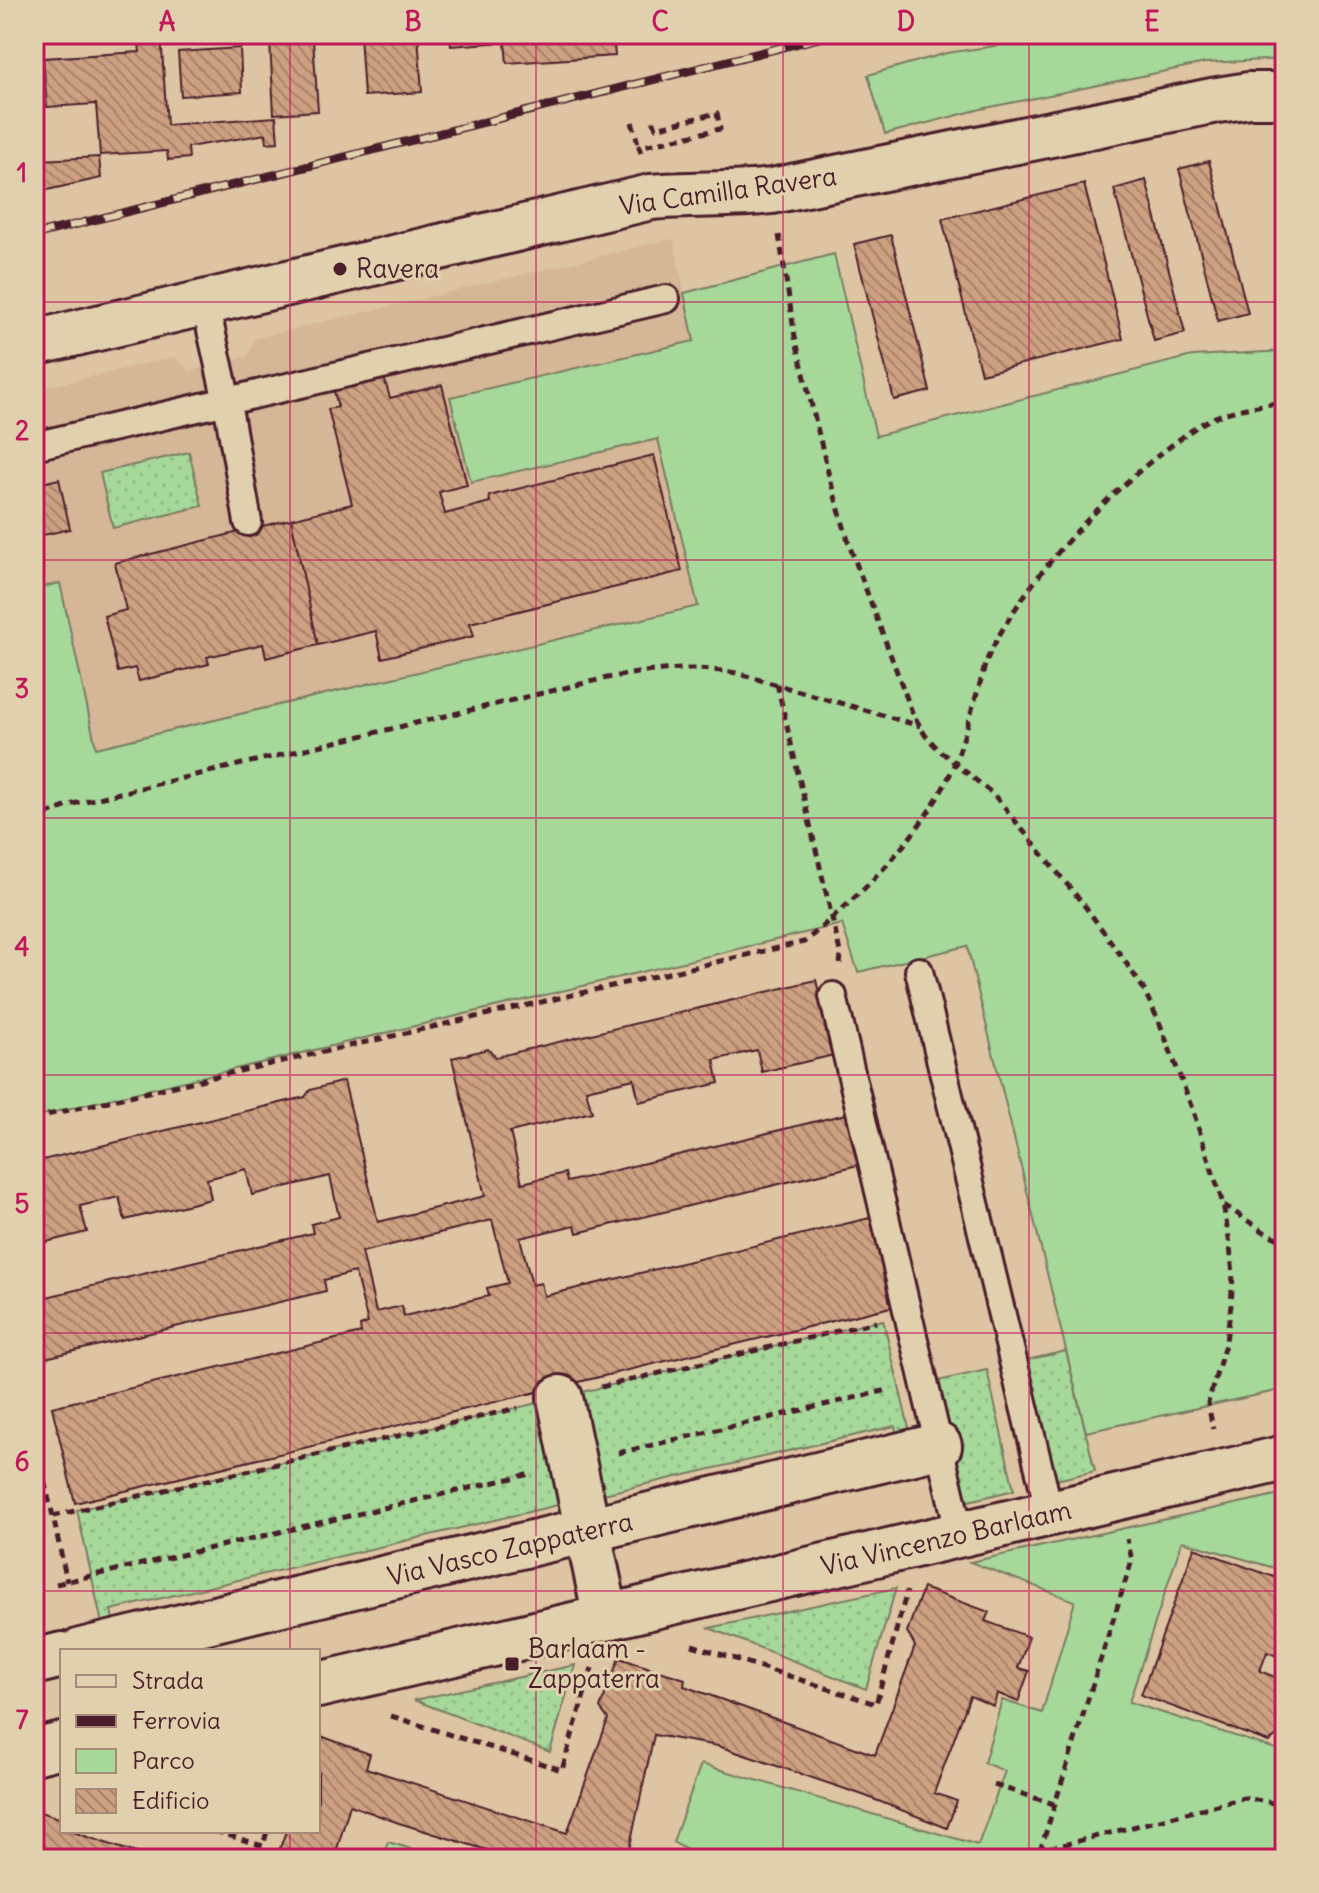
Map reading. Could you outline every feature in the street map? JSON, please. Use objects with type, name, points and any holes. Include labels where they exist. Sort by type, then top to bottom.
[{"type":"street","name":"Via Camilla Ravera","points":[[34,343],[651,197],[772,191],[1212,101],[1249,95],[1285,95]]},
{"type":"street","points":[[560,1398],[606,1618]]},
{"type":"street","name":"Via Vasco Zappaterra","points":[[87,1649],[939,1446]]},
{"type":"street","name":"Via Vincenzo Barlaam","points":[[320,1685],[1285,1458]]},
{"type":"street","name":"Via Vasco Zappaterra","points":[[34,1662],[60,1656]]},
{"type":"street","points":[[34,1752],[60,1746]]},
{"type":"lane","points":[[34,446],[666,299]]},
{"type":"lane","points":[[205,303],[227,402],[248,522]]},
{"type":"lane","points":[[919,971],[1050,1514]]},
{"type":"lane","points":[[833,996],[939,1446],[940,1539]]},
{"type":"path","points":[[639,147],[720,129],[717,113],[656,128],[652,117]]},
{"type":"path","points":[[632,122],[651,197]]},
{"type":"path","points":[[772,191],[795,337],[829,476],[850,547],[912,712],[938,749],[994,795],[1120,954],[1143,988],[1193,1111],[1223,1204],[1233,1274],[1226,1341],[1208,1403],[1223,1473]]},
{"type":"path","points":[[34,1118],[804,942],[875,879],[902,848],[941,792],[954,764],[989,655],[1007,622],[1026,593],[1091,517],[1144,466],[1204,423],[1229,412],[1285,402]]},
{"type":"path","points":[[34,811],[35,821],[73,804],[630,674],[676,668],[707,668],[736,673],[920,726]]},
{"type":"path","points":[[777,684],[841,956],[833,996]]},
{"type":"path","points":[[1223,1204],[1285,1242]]},
{"type":"path","points":[[53,1516],[908,1314]]},
{"type":"path","points":[[56,1584],[924,1381]]},
{"type":"path","points":[[34,1441],[67,1582]]},
{"type":"path","points":[[1040,1851],[1132,1560],[1116,1498]]},
{"type":"path","points":[[681,1642],[876,1704],[940,1539]]},
{"type":"path","points":[[390,1716],[562,1770],[606,1618]]},
{"type":"path","points":[[994,1785],[1054,1804]]},
{"type":"path","points":[[1009,1859],[1244,1798],[1285,1805]]},
{"type":"path","points":[[221,1833],[263,1846],[266,1833]]},
{"type":"path","points":[[1061,1846],[1064,1859]]},
{"type":"shaded area","points":[[673,239],[768,682],[34,899],[34,390],[175,357],[190,371],[247,357],[256,338]]},
{"type":"green space","points":[[1077,34],[1285,34],[1285,59],[1205,63],[981,109],[885,134],[868,75],[947,53]]},
{"type":"green space","points":[[834,254],[876,436],[1192,356],[1285,351],[1285,1389],[1086,1432],[967,946],[858,972],[842,924],[34,1117],[34,589],[60,583],[96,748],[698,606],[658,439],[471,482],[450,397],[694,341],[684,293]]},
{"type":"green space","points":[[189,452],[202,506],[113,528],[100,473]]},
{"type":"green space","points":[[883,1320],[912,1441],[899,1444],[895,1426],[595,1496],[574,1394]]},
{"type":"green space","points":[[1066,1351],[1095,1471],[1056,1480],[1027,1360]]},
{"type":"green space","points":[[987,1370],[1014,1490],[965,1502],[938,1381]]},
{"type":"green space","points":[[538,1403],[558,1505],[111,1610],[116,1634],[105,1637],[77,1510]]},
{"type":"green space","points":[[1285,1493],[1285,1571],[1182,1541],[1129,1702],[1285,1752],[1285,1859],[693,1859],[694,1854],[673,1842],[701,1764],[978,1845],[1005,1771],[984,1763],[1002,1700],[1042,1713],[1075,1601],[970,1562]]},
{"type":"green space","points":[[896,1588],[866,1689],[709,1628]]},
{"type":"green space","points":[[575,1665],[550,1752],[414,1700],[415,1700]]},
{"type":"green space","points":[[388,1842],[445,1859],[382,1859]]},
{"type":"building","points":[[138,34],[161,34],[167,125],[276,117],[278,142],[267,143],[266,134],[188,147],[189,158],[168,160],[167,151],[100,155],[96,104],[47,107],[43,58],[140,52]]},
{"type":"building","points":[[360,34],[418,34],[422,92],[364,96]]},
{"type":"building","points":[[450,34],[613,34],[615,56],[507,63],[505,42],[451,46]]},
{"type":"building","points":[[313,40],[318,111],[274,114],[270,42]]},
{"type":"building","points":[[240,48],[242,92],[181,96],[178,52]]},
{"type":"building","points":[[34,152],[40,152],[40,160],[99,157],[101,178],[34,193]]},
{"type":"building","points":[[1209,161],[1248,313],[1218,321],[1179,169]]},
{"type":"building","points":[[1146,180],[1185,333],[1154,341],[1114,189]]},
{"type":"building","points":[[1084,184],[1123,339],[981,374],[942,219]]},
{"type":"building","points":[[891,235],[930,391],[894,400],[854,244]]},
{"type":"building","points":[[383,374],[390,398],[442,385],[467,485],[439,492],[445,514],[490,502],[489,496],[654,455],[682,571],[470,623],[474,636],[382,658],[376,631],[318,645],[291,519],[352,504],[328,409],[338,407],[333,387]]},
{"type":"building","points":[[59,479],[70,529],[34,537],[34,485]]},
{"type":"building","points":[[291,519],[318,645],[266,658],[263,644],[207,657],[209,664],[139,681],[135,668],[118,672],[104,616],[126,610],[115,563]]},
{"type":"building","points":[[816,980],[834,1055],[762,1072],[757,1050],[714,1060],[719,1083],[639,1102],[634,1079],[586,1090],[592,1112],[510,1132],[522,1183],[565,1173],[567,1182],[850,1113],[862,1164],[577,1233],[575,1225],[520,1238],[532,1285],[541,1283],[544,1296],[874,1217],[895,1306],[75,1503],[52,1407],[361,1333],[360,1326],[368,1323],[355,1272],[324,1280],[326,1291],[37,1360],[34,1349],[34,1300],[313,1233],[311,1224],[339,1217],[330,1176],[252,1195],[246,1169],[207,1179],[211,1199],[125,1220],[119,1197],[80,1206],[87,1232],[34,1245],[34,1162],[305,1097],[310,1090],[344,1081],[378,1222],[485,1196],[452,1058],[488,1049],[496,1057]],"holes":[[[492,1220],[508,1283],[487,1288],[489,1296],[404,1316],[402,1306],[376,1312],[362,1252]]]},
{"type":"building","points":[[34,1488],[44,1530],[34,1532]]},
{"type":"building","points":[[1194,1548],[1285,1581],[1285,1659],[1267,1652],[1260,1671],[1275,1677],[1285,1689],[1285,1739],[1277,1736],[1269,1742],[1141,1695]]},
{"type":"building","points":[[923,1588],[989,1612],[985,1621],[1029,1637],[1018,1668],[1029,1671],[1018,1702],[997,1693],[994,1706],[970,1696],[934,1793],[957,1801],[947,1828],[863,1795],[718,1746],[654,1735],[627,1859],[516,1859],[350,1805],[334,1859],[276,1859],[285,1833],[320,1833],[320,1736],[370,1754],[366,1768],[567,1833],[608,1719],[600,1708],[619,1658],[685,1679],[684,1686],[875,1755],[915,1646],[907,1632]]},
{"type":"building","points":[[34,1810],[60,1818],[60,1833],[76,1833],[154,1859],[34,1859]]},
{"type":"railway","points":[[34,235],[835,34]]},
{"type":"place","name":"Ravera","points":[[340,269]]},
{"type":"place","name":"Barlaam - Zappaterra","points":[[512,1664]]}]
